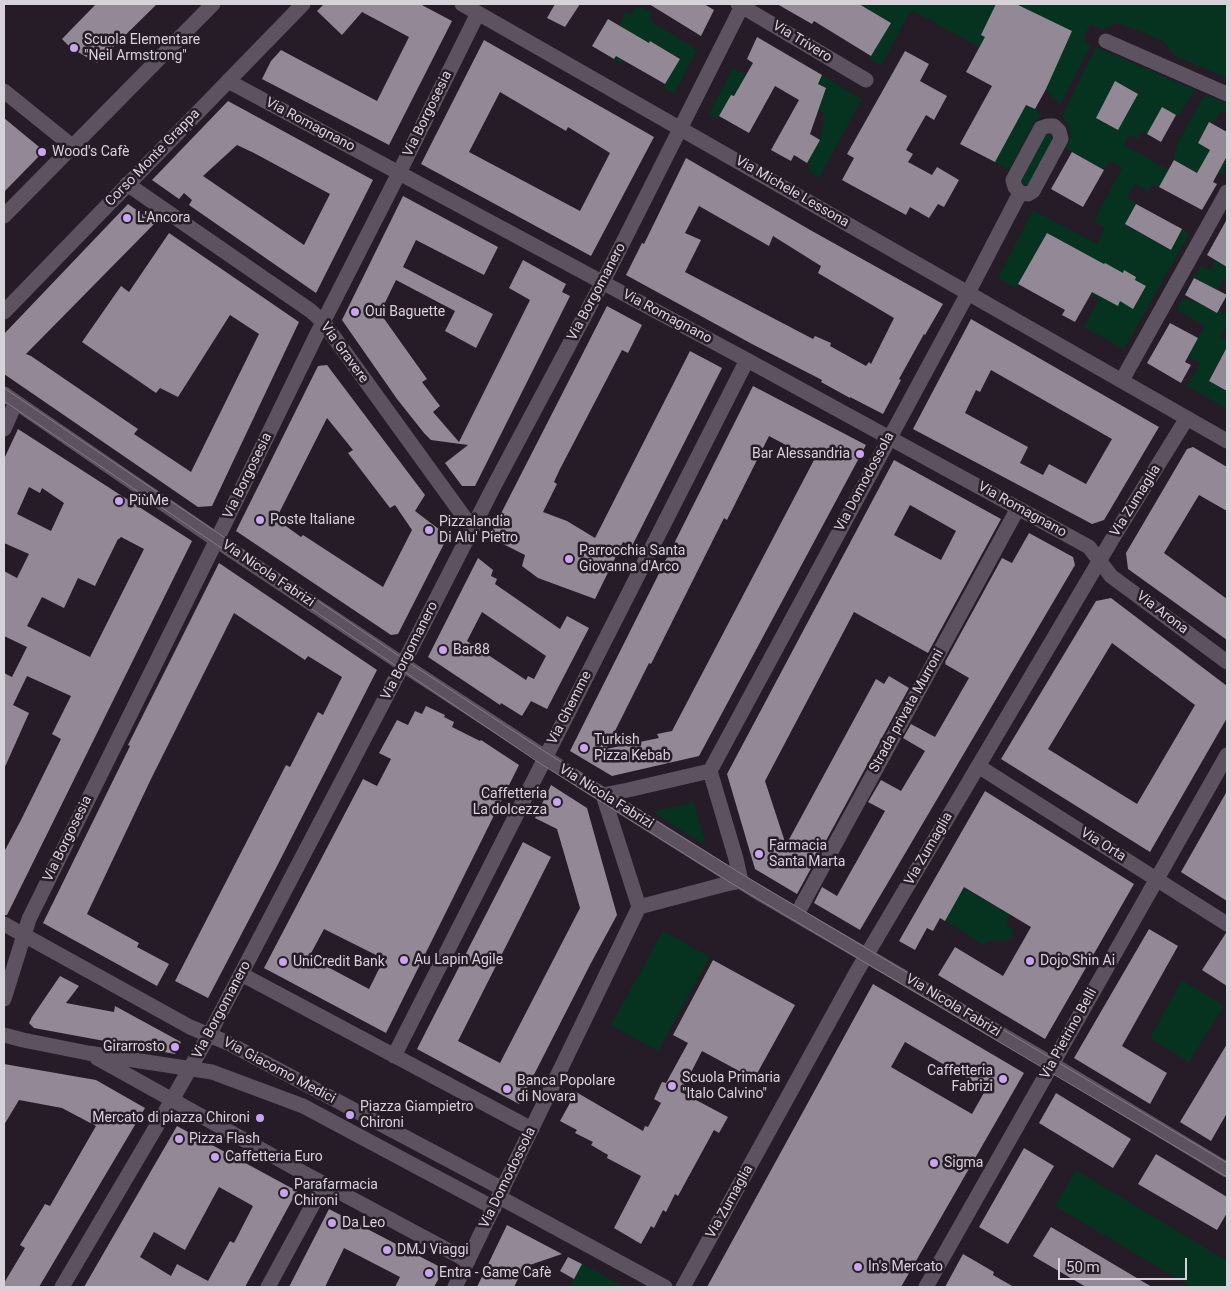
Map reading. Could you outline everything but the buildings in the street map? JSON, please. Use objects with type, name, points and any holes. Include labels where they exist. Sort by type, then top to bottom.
[{"type":"street","points":[[4,216],[213,4]]},
{"type":"street","name":"Corso Monte Grappa","points":[[4,312],[303,4]]},
{"type":"street","name":"Via Michele Lessona","points":[[462,4],[1227,441]]},
{"type":"street","name":"Via Trivero","points":[[740,5],[866,80]]},
{"type":"street","name":"Via Borgomanero","points":[[62,1287],[209,1035],[602,282],[681,128],[740,5]]},
{"type":"street","name":"Via Borgosesia","points":[[4,999],[33,910],[323,322],[478,13]]},
{"type":"street","points":[[1106,41],[1227,94]]},
{"type":"street","name":"Via Romagnano","points":[[228,81],[747,360],[1089,547],[1100,560]]},
{"type":"street","points":[[4,91],[72,146]]},
{"type":"street","name":"Via Gravere","points":[[127,184],[311,311],[323,322],[472,528]]},
{"type":"street","points":[[1122,380],[1227,192]]},
{"type":"street","name":"Via Domodossola","points":[[710,771],[1020,194]]},
{"type":"street","name":"Via Ghemme","points":[[394,1056],[747,360]]},
{"type":"street","points":[[4,429],[10,398]]},
{"type":"street","name":"Via Nicola Fabrizi","points":[[10,398],[216,540],[544,758],[741,882],[1052,1064],[1227,1170]]},
{"type":"street","name":"Via Zumaglia","points":[[683,1287],[867,956],[1100,560],[1186,418]]},
{"type":"street","name":"Strada privata Murroni","points":[[797,914],[1018,508]]},
{"type":"street","name":"Via Arona","points":[[1100,560],[1111,576],[1227,662]]},
{"type":"street","name":"Via Pietrino Belli","points":[[926,1287],[1227,755]]},
{"type":"street","name":"Via Orta","points":[[978,766],[1227,924]]},
{"type":"street","points":[[710,771],[741,882],[722,885],[639,907],[603,795],[710,771]]},
{"type":"street","name":"Via Domodossola","points":[[456,1287],[639,907]]},
{"type":"street","name":"Via Giacomo Medici","points":[[4,924],[190,1027],[228,1043],[498,1198],[665,1287]]},
{"type":"street","points":[[241,974],[532,1129]]},
{"type":"street","points":[[4,1035],[88,1053],[324,1184],[468,1261]]},
{"type":"street","name":"Via Giacomo Medici","points":[[88,1053],[212,1072],[302,1106],[498,1198]]},
{"type":"street","points":[[268,1287],[324,1184]]},
{"type":"green space","points":[[859,4],[1227,4],[1227,78],[1175,56],[1164,42],[1140,31],[1118,23],[1102,29],[1090,24],[1084,36],[1086,42],[1091,45],[1060,105],[1046,89],[981,54],[979,47],[911,10],[881,66],[868,58],[891,23]]},
{"type":"green space","points":[[635,8],[644,8],[651,12],[651,21],[697,50],[674,94],[663,88],[680,58],[650,41],[642,55],[630,48],[621,64],[614,59],[630,32],[621,26],[624,12],[630,15]]},
{"type":"green space","points":[[1096,47],[1195,90],[1180,114],[1176,115],[1162,108],[1147,134],[1141,131],[1138,139],[1129,135],[1124,145],[1169,170],[1159,187],[1152,183],[1148,191],[1135,184],[1127,198],[1136,204],[1125,225],[1170,250],[1182,229],[1189,234],[1124,349],[1084,327],[1099,299],[1078,287],[1093,258],[1047,233],[1016,288],[998,278],[1033,210],[1097,244],[1105,228],[1094,221],[1122,168],[1109,161],[1104,170],[1065,148],[1070,140],[1070,134],[1067,123],[1062,117]]},
{"type":"green space","points":[[733,68],[772,90],[766,102],[739,87],[734,96],[731,95],[717,119],[709,114]]},
{"type":"green space","points":[[822,75],[862,99],[819,178],[808,171],[811,165],[807,163],[820,140],[823,124],[824,114],[818,110],[826,89],[818,84]]},
{"type":"green space","points":[[992,86],[1035,109],[1042,116],[1035,121],[1009,170],[995,162],[1019,118],[985,99]]},
{"type":"green space","points":[[1205,94],[1227,104],[1227,113],[1221,111],[1213,123],[1209,122],[1198,142],[1211,150],[1209,154],[1224,162],[1227,166],[1222,176],[1210,169],[1205,177],[1174,160],[1177,144]]},
{"type":"green space","points":[[1047,134],[1052,137],[1052,141],[1029,184],[1024,185],[1020,179],[1044,135]]},
{"type":"green space","points":[[1216,260],[1227,267],[1227,279],[1224,278],[1218,290],[1194,278],[1201,266],[1210,270]]},
{"type":"green space","points":[[1184,297],[1193,302],[1194,300],[1217,313],[1219,310],[1227,315],[1227,325],[1221,337],[1227,341],[1227,347],[1209,380],[1227,391],[1227,409],[1187,386],[1200,363],[1188,356],[1205,326],[1177,310]]},
{"type":"green space","points":[[694,802],[706,846],[653,812]]},
{"type":"green space","points":[[964,888],[1010,915],[1006,923],[1014,931],[1011,938],[1007,941],[988,941],[984,945],[945,921]]},
{"type":"green space","points":[[663,931],[710,957],[658,1051],[611,1025]]},
{"type":"green space","points":[[1182,980],[1224,1006],[1189,1062],[1150,1038]]},
{"type":"green space","points":[[1076,1170],[1227,1261],[1227,1287],[1192,1287],[1055,1206]]},
{"type":"green space","points":[[582,1264],[625,1287],[570,1287]]},
{"type":"tram line","points":[[4,388],[405,660],[547,753],[740,873],[1227,1163]]},
{"type":"tram line","points":[[4,401],[541,764],[731,883],[1227,1177]]},
{"type":"place","name":"Scuola Elementare \"Neil Armstrong\"","points":[[74,48]]},
{"type":"place","name":"Wood's Cafè","points":[[42,152]]},
{"type":"place","name":"L'Ancora","points":[[127,218]]},
{"type":"place","name":"Oui Baguette","points":[[355,312]]},
{"type":"place","name":"Bar Alessandria","points":[[860,454]]},
{"type":"place","name":"PiùMe","points":[[119,501]]},
{"type":"place","name":"Poste Italiane","points":[[260,520]]},
{"type":"place","name":"Pizzalandia Di Alu' Pietro","points":[[429,530]]},
{"type":"place","name":"Parrocchia Santa Giovanna d'Arco","points":[[569,559]]},
{"type":"place","name":"Bar88","points":[[443,650]]},
{"type":"place","name":"Turkish Pizza Kebab","points":[[584,748]]},
{"type":"place","name":"Caffetteria La dolcezza","points":[[557,802]]},
{"type":"place","name":"Farmacia Santa Marta","points":[[759,854]]},
{"type":"place","name":"Au Lapin Agile","points":[[404,960]]},
{"type":"place","name":"Dojo Shin Ai","points":[[1030,961]]},
{"type":"place","name":"UniCredit Bank","points":[[283,962]]},
{"type":"place","name":"Girarrosto","points":[[175,1047]]},
{"type":"place","name":"Caffetteria Fabrizi","points":[[1003,1079]]},
{"type":"place","name":"Scuola Primaria \"Italo Calvino\"","points":[[672,1086]]},
{"type":"place","name":"Banca Popolare di Novara","points":[[507,1089]]},
{"type":"place","name":"Piazza Giampietro Chironi","points":[[350,1115]]},
{"type":"place","name":"Mercato di piazza Chironi","points":[[260,1118]]},
{"type":"place","name":"Pizza Flash","points":[[179,1139]]},
{"type":"place","name":"Caffetteria Euro","points":[[215,1157]]},
{"type":"place","name":"Sigma","points":[[934,1163]]},
{"type":"place","name":"Parafarmacia Chironi","points":[[284,1193]]},
{"type":"place","name":"Da Leo","points":[[332,1223]]},
{"type":"place","name":"DMJ Viaggi","points":[[387,1250]]},
{"type":"place","name":"In's Mercato","points":[[858,1267]]},
{"type":"place","name":"Entra - Game Cafè","points":[[429,1273]]}]
